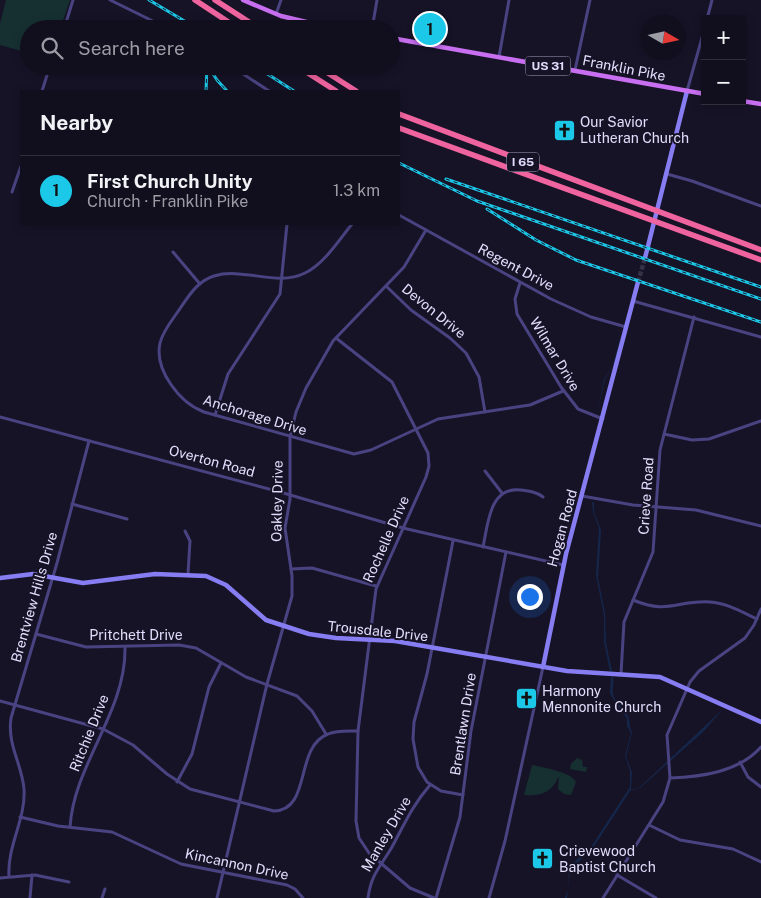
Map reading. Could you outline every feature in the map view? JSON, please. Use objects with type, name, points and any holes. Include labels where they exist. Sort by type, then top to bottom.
[{"type":"highway","points":[[195,0],[226,20]]},
{"type":"highway","points":[[215,0],[246,20]]},
{"type":"highway","points":[[311,75],[334,90]]},
{"type":"highway","points":[[331,75],[354,90]]},
{"type":"highway","name":"I 65","points":[[400,114],[647,209],[761,250]]},
{"type":"highway","name":"I 65","points":[[400,128],[761,260]]},
{"type":"main road","points":[[244,0],[276,14],[300,20]]},
{"type":"main road","name":"Franklin Pike","points":[[400,40],[701,93]]},
{"type":"main road","points":[[746,102],[761,104]]},
{"type":"street","points":[[67,20],[73,0]]},
{"type":"street","points":[[110,0],[151,20]]},
{"type":"street","points":[[276,14],[281,0]]},
{"type":"street","points":[[374,20],[377,0]]},
{"type":"street","points":[[499,57],[509,0]]},
{"type":"street","points":[[575,70],[590,0]]},
{"type":"street","points":[[708,15],[712,0]]},
{"type":"street","points":[[645,258],[701,41]]},
{"type":"street","points":[[42,90],[47,75]]},
{"type":"street","points":[[245,75],[267,90]]},
{"type":"street","points":[[12,192],[20,169]]},
{"type":"street","points":[[666,174],[692,181],[761,206]]},
{"type":"street","name":"Regent Drive","points":[[400,216],[520,283],[583,313],[627,327]]},
{"type":"street","points":[[215,415],[228,376],[276,302],[282,278],[286,225]]},
{"type":"street","name":"Anchorage Drive","points":[[351,225],[313,268],[299,276],[282,278],[225,274],[212,277],[200,284],[190,294],[166,329],[160,344],[160,356],[168,377],[184,400],[195,409],[344,453],[357,454],[443,418],[534,404],[563,391]]},
{"type":"street","name":"Oakley Drive","points":[[217,898],[267,684],[284,626],[292,590],[291,569],[285,532],[290,495],[290,437],[301,398],[336,338],[410,259],[426,230]]},
{"type":"street","points":[[173,252],[200,284]]},
{"type":"street","name":"Hogan Road","points":[[489,898],[505,841],[563,565],[638,282]]},
{"type":"street","name":"Wilmar Drive","points":[[520,283],[515,299],[518,315],[563,391],[578,409],[603,419]]},
{"type":"street","name":"Devon Drive","points":[[386,286],[411,310],[450,338],[466,353],[479,377],[485,412]]},
{"type":"street","points":[[633,301],[761,337]]},
{"type":"street","name":"Crieve Road","points":[[621,674],[623,630],[652,554],[659,460],[694,317]]},
{"type":"street","name":"Rochelle Drive","points":[[336,338],[389,378],[398,390],[428,451],[429,466],[376,586],[358,731],[357,830],[362,846],[380,863],[410,888],[435,898]]},
{"type":"street","name":"Overton Road","points":[[0,417],[290,495],[403,528],[563,565]]},
{"type":"street","points":[[664,434],[692,440],[709,439],[761,420]]},
{"type":"street","name":"Brentview Hills Drive","points":[[9,876],[10,855],[20,817],[24,786],[10,733],[14,704],[53,578],[89,440]]},
{"type":"street","points":[[485,471],[502,493]]},
{"type":"street","points":[[483,547],[491,508],[502,493],[518,490],[534,492],[543,497]]},
{"type":"street","points":[[582,496],[620,504],[701,511],[761,526]]},
{"type":"street","points":[[72,504],[127,519]]},
{"type":"street","points":[[185,531],[190,540],[188,574]]},
{"type":"street","points":[[453,541],[413,734],[418,767],[430,785],[443,792],[463,796]]},
{"type":"street","name":"Brentlawn Drive","points":[[435,898],[457,829],[471,731],[506,552]]},
{"type":"street","points":[[291,569],[309,568],[376,586]]},
{"type":"street","name":"Trousdale Drive","points":[[0,578],[28,574],[83,583],[144,575],[188,574],[206,576],[221,581],[259,615],[284,626],[332,638],[391,640],[567,671],[660,677],[761,722]]},
{"type":"street","points":[[633,600],[653,607],[664,608],[713,602],[727,605],[757,619]]},
{"type":"street","points":[[603,898],[663,802],[670,778],[668,730],[687,688],[697,672],[744,638],[757,619],[761,609]]},
{"type":"street","name":"Pritchett Drive","points":[[36,634],[82,646],[125,648],[190,646],[202,650],[246,677],[289,692],[302,700],[315,714],[326,734]]},
{"type":"street","name":"Ritchie Drive","points":[[70,827],[74,799],[122,680],[125,648]]},
{"type":"street","points":[[177,782],[192,754],[209,687],[222,663]]},
{"type":"street","points":[[0,702],[14,704],[103,729],[137,747],[177,782],[198,792],[274,811],[283,810],[291,804],[297,795],[311,750],[326,734],[337,731],[358,731]]},
{"type":"street","points":[[670,778],[704,776],[740,762],[761,747]]},
{"type":"street","points":[[740,762],[750,778],[761,787]]},
{"type":"street","name":"Manley Drive","points":[[368,898],[371,880],[380,863],[390,849],[409,812],[430,785]]},
{"type":"street","name":"Kincannon Drive","points":[[20,817],[70,827],[112,832],[177,863],[286,885],[303,898]]},
{"type":"street","points":[[650,825],[680,840],[733,849],[761,862]]},
{"type":"street","points":[[30,898],[32,875]]},
{"type":"street","points":[[0,878],[32,875],[69,882]]},
{"type":"street","points":[[617,875],[656,898]]},
{"type":"street","points":[[102,898],[105,889]]},
{"type":"green space","points":[[6,0],[70,0],[63,20],[20,20],[20,51],[0,45],[0,24]]},
{"type":"green space","points":[[577,758],[582,760],[583,767],[587,767],[586,772],[570,769],[571,764]]},
{"type":"green space","points":[[532,765],[557,771],[573,779],[576,782],[571,795],[564,794],[558,789],[559,776],[549,790],[536,795],[524,795]]},
{"type":"water","points":[[622,330],[615,363],[605,379],[597,414],[604,379],[613,366]]},
{"type":"water","points":[[592,502],[594,502],[594,512],[601,530],[598,578],[605,613],[606,643],[612,671],[610,671],[604,642],[604,616],[596,575],[599,528],[593,512]]},
{"type":"water","points":[[611,677],[613,677],[614,696],[628,715],[632,732],[626,757],[632,772],[631,790],[639,788],[723,709],[704,731],[640,788],[630,791],[593,848],[570,870],[568,888],[569,867],[591,847],[630,787],[630,771],[625,756],[631,733],[627,726],[627,718],[617,706],[610,693]]},
{"type":"tunnel","points":[[638,282],[645,258]]},
{"type":"railway","points":[[149,0],[183,20]]},
{"type":"railway","points":[[206,90],[207,75]]},
{"type":"railway","points":[[214,75],[226,90]]},
{"type":"railway","points":[[269,75],[292,90]]},
{"type":"railway","points":[[400,163],[477,201],[761,299]]},
{"type":"railway","points":[[446,179],[761,287]]},
{"type":"railway","points":[[487,209],[536,240],[576,260],[761,322]]},
{"type":"place","name":"First Church Unity","points":[[430,29]]},
{"type":"place","name":"Our Savior Lutheran Church","points":[[564,130]]},
{"type":"place","name":"Harmony Mennonite Church","points":[[526,699]]},
{"type":"place","name":"Crievewood Baptist Church","points":[[543,859]]}]
